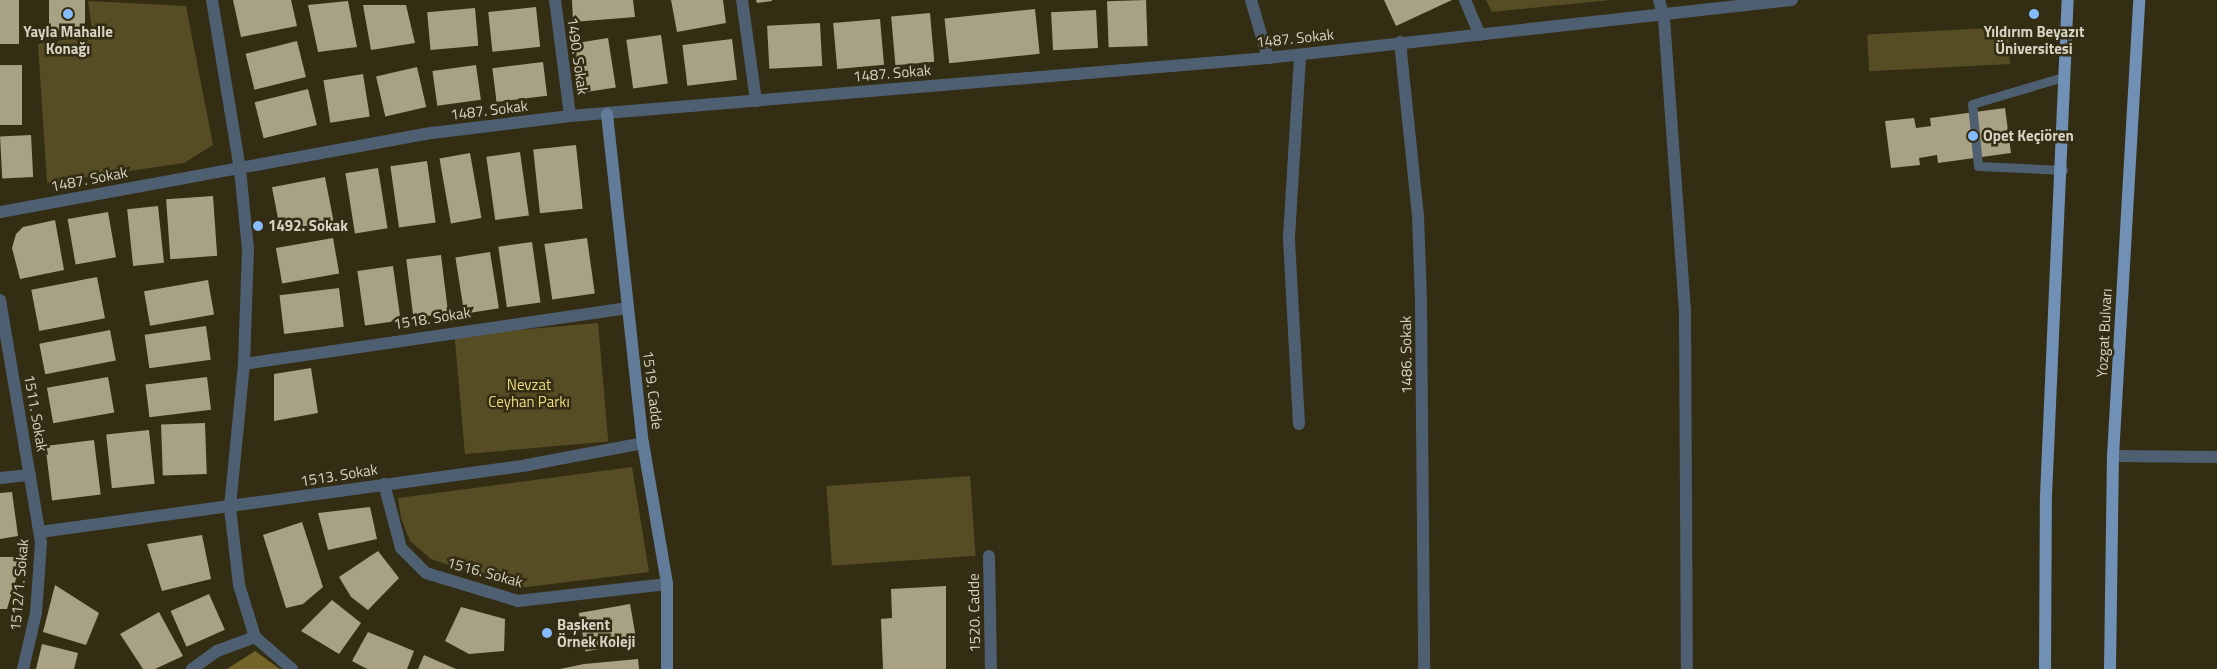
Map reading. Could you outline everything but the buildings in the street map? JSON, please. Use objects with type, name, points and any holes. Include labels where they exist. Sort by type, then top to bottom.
[{"type":"main road","name":"Yozgat Bulvarı","points":[[2110,669],[2113,456],[2139,0]]},
{"type":"main road","points":[[2045,669],[2046,496],[2063,170],[2063,77],[2067,4]]},
{"type":"street","points":[[212,0],[240,169],[248,249],[244,364],[230,508],[239,585],[255,637],[292,669]]},
{"type":"street","name":"1490. Sokak","points":[[554,0],[570,116]]},
{"type":"street","points":[[742,0],[756,100]]},
{"type":"street","points":[[1250,0],[1268,58]]},
{"type":"street","points":[[1464,0],[1480,35]]},
{"type":"street","points":[[1659,0],[1664,18],[1685,312],[1686,669]]},
{"type":"street","name":"1487. Sokak","points":[[0,212],[432,133],[570,116],[1300,55],[1400,42],[1664,18],[1792,0]]},
{"type":"street","name":"1486. Sokak","points":[[1400,42],[1418,215],[1424,669]]},
{"type":"street","points":[[1299,424],[1289,237],[1300,55]]},
{"type":"street","name":"1519. Cadde","points":[[606,114],[626,308],[643,443],[667,584],[667,669]]},
{"type":"street","name":"1511. Sokak","points":[[0,300],[40,532]]},
{"type":"street","name":"1518. Sokak","points":[[244,364],[626,308]]},
{"type":"street","name":"1513. Sokak","points":[[40,532],[230,508],[643,443]]},
{"type":"street","points":[[2113,456],[2217,457]]},
{"type":"street","points":[[0,478],[30,476]]},
{"type":"street","name":"1516. Sokak","points":[[384,484],[400,548],[426,573],[518,601],[667,584]]},
{"type":"street","name":"1512/1. Sokak","points":[[23,669],[36,613],[40,532]]},
{"type":"street","name":"1520. Cadde","points":[[989,556],[991,669]]},
{"type":"street","points":[[192,669],[217,651],[255,637]]},
{"type":"lane","points":[[2063,77],[1972,104],[1978,166],[2063,170]]},
{"type":"green space","points":[[1486,0],[1610,0],[1492,12]]},
{"type":"green space","points":[[88,1],[186,6],[213,145],[184,163],[47,183],[38,44],[93,35]]},
{"type":"green space","points":[[2008,27],[2010,64],[1869,71],[1867,34]]},
{"type":"green space","name":"Nevzat Ceyhan Parkı","points":[[598,323],[608,442],[465,454],[455,336]]},
{"type":"green space","points":[[632,467],[649,572],[519,588],[431,559],[410,541],[401,518],[398,498]]},
{"type":"green space","points":[[970,476],[976,556],[832,566],[826,486]]},
{"type":"shaded area","points":[[255,651],[280,669],[227,669]]},
{"type":"place","name":"Yayla Mahalle Konağı","points":[[68,14]]},
{"type":"place","name":"Yıldırım Beyazıt Üniversitesi","points":[[2034,14]]},
{"type":"place","name":"Opet Keçiören","points":[[1973,136]]},
{"type":"place","name":"1492. Sokak","points":[[258,226]]},
{"type":"place","name":"Başkent Örnek Koleji","points":[[547,633]]}]
